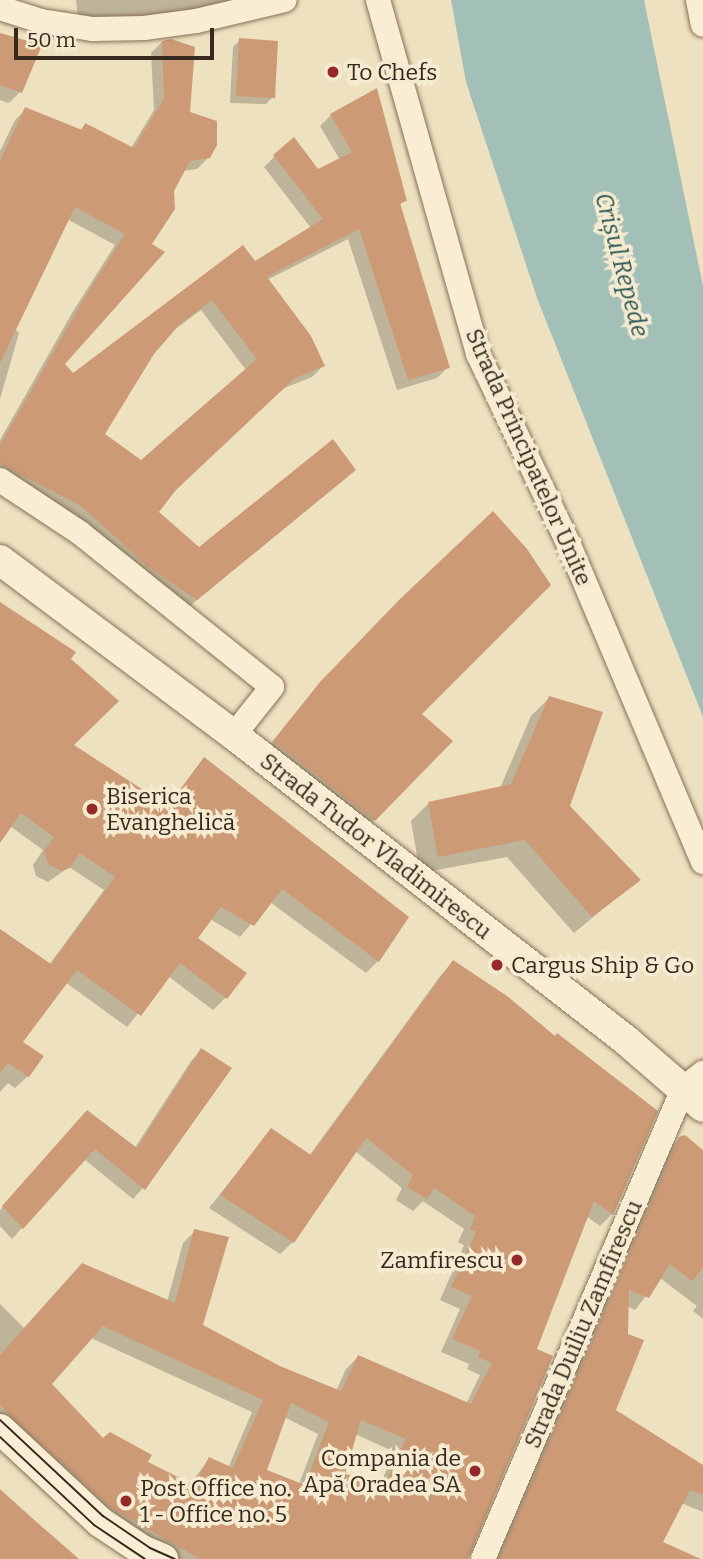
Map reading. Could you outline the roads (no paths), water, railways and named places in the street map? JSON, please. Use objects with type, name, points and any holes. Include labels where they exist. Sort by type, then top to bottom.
[{"type":"street","points":[[0,8],[41,21],[93,29],[144,28],[196,22],[285,0]]},
{"type":"street","name":"Strada Principatelor Unite","points":[[378,0],[478,354],[569,545],[703,862]]},
{"type":"street","points":[[698,0],[703,25]]},
{"type":"street","points":[[0,480],[80,533],[272,687],[234,735]]},
{"type":"street","name":"Strada Tudor Vladimirescu","points":[[0,560],[234,735],[696,1089]]},
{"type":"street","name":"Strada Duiliu Zamfirescu","points":[[482,1559],[696,1089]]},
{"type":"street","points":[[0,1429],[100,1522],[142,1550],[163,1559]]},
{"type":"water","name":"Crișul Repede","points":[[451,0],[644,0],[703,286],[703,717],[537,298],[466,82]]},
{"type":"tram line","points":[[0,1420],[103,1516],[150,1548],[175,1559]]},
{"type":"tram line","points":[[0,1437],[94,1525],[145,1559]]},
{"type":"place","name":"To Chefs","points":[[333,72]]},
{"type":"place","name":"Biserica Evanghelică","points":[[92,809]]},
{"type":"place","name":"Cargus Ship & Go","points":[[497,965]]},
{"type":"place","name":"Zamfirescu","points":[[517,1260]]},
{"type":"place","name":"Compania de Apă Oradea SA","points":[[475,1471]]},
{"type":"place","name":"Post Office no. 1 - Office no. 5","points":[[126,1501]]}]
